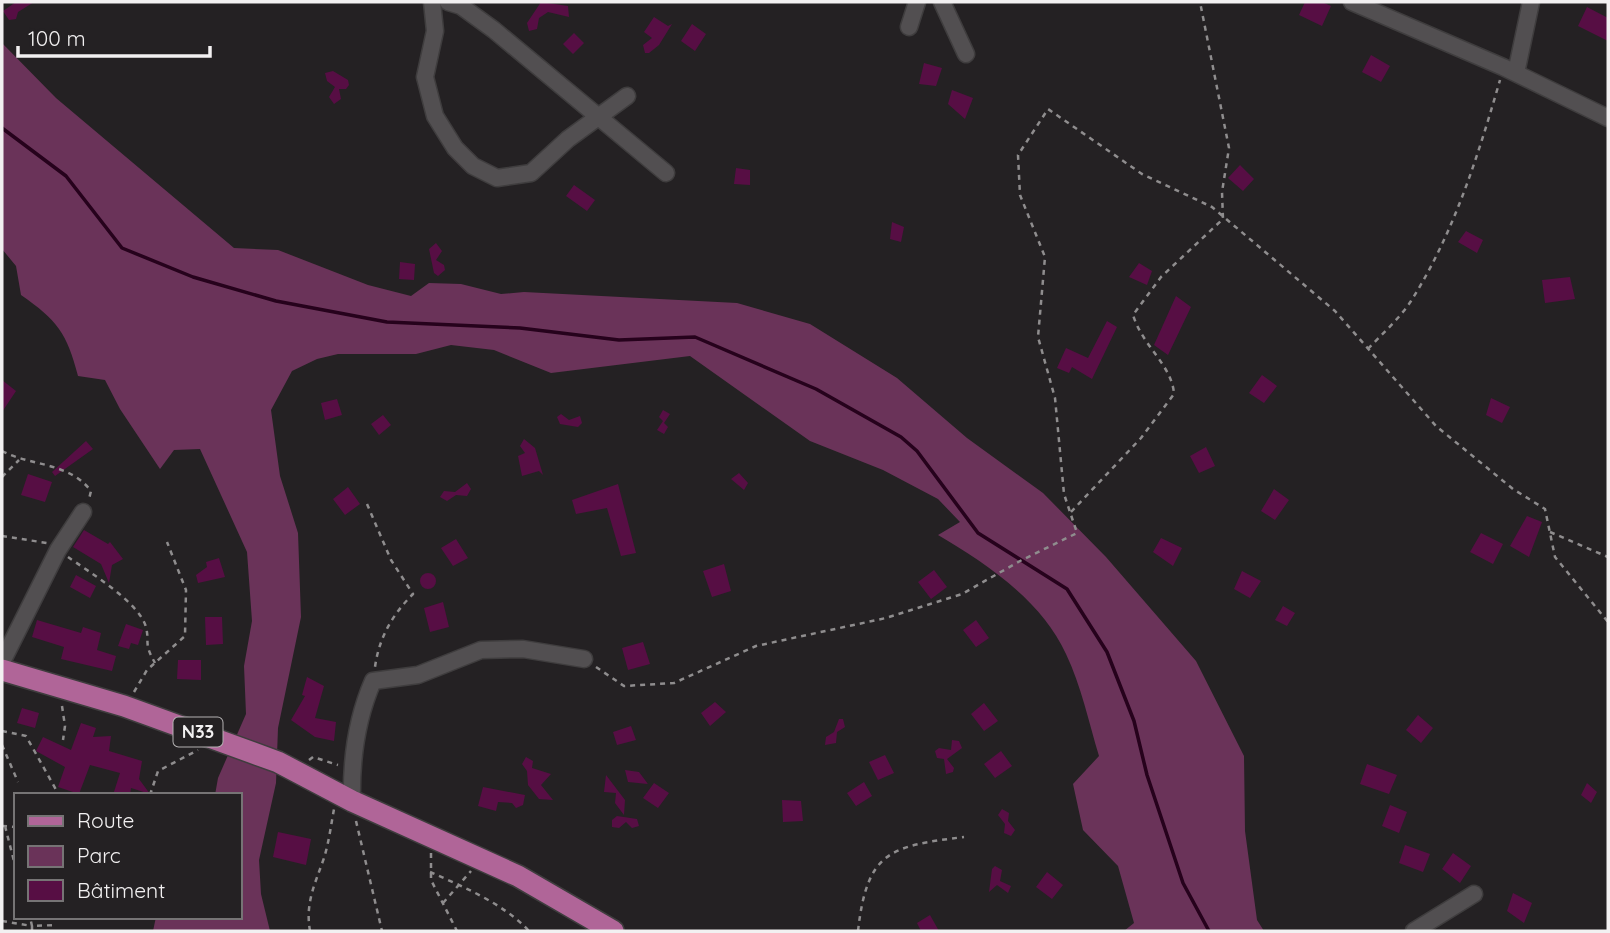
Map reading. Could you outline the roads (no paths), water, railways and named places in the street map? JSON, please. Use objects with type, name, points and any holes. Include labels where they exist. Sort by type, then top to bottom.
[{"type":"main road","name":"N33","points":[[2,670],[124,706],[294,769],[344,797],[481,858],[613,931]]},
{"type":"street","points":[[432,2],[435,32],[425,77],[435,116],[455,148],[473,166],[497,177],[531,173],[568,139],[627,96]]},
{"type":"street","points":[[448,2],[461,6],[494,30],[666,173]]},
{"type":"street","points":[[909,27],[917,2]]},
{"type":"street","points":[[942,2],[966,54]]},
{"type":"street","points":[[1352,2],[1510,70],[1608,118]]},
{"type":"street","points":[[1510,70],[1531,2]]},
{"type":"street","points":[[2,662],[58,550],[83,512]]},
{"type":"street","points":[[344,797],[363,703],[373,681],[418,674],[481,650],[523,649],[584,659]]},
{"type":"street","points":[[1414,931],[1474,894]]},
{"type":"waterway","points":[[2,128],[66,176],[122,248],[193,277],[276,301],[387,322],[520,328],[619,340],[695,337],[816,389],[901,437],[917,451],[978,533],[1067,589],[1107,652],[1134,721],[1147,775],[1183,883],[1209,931]]}]
